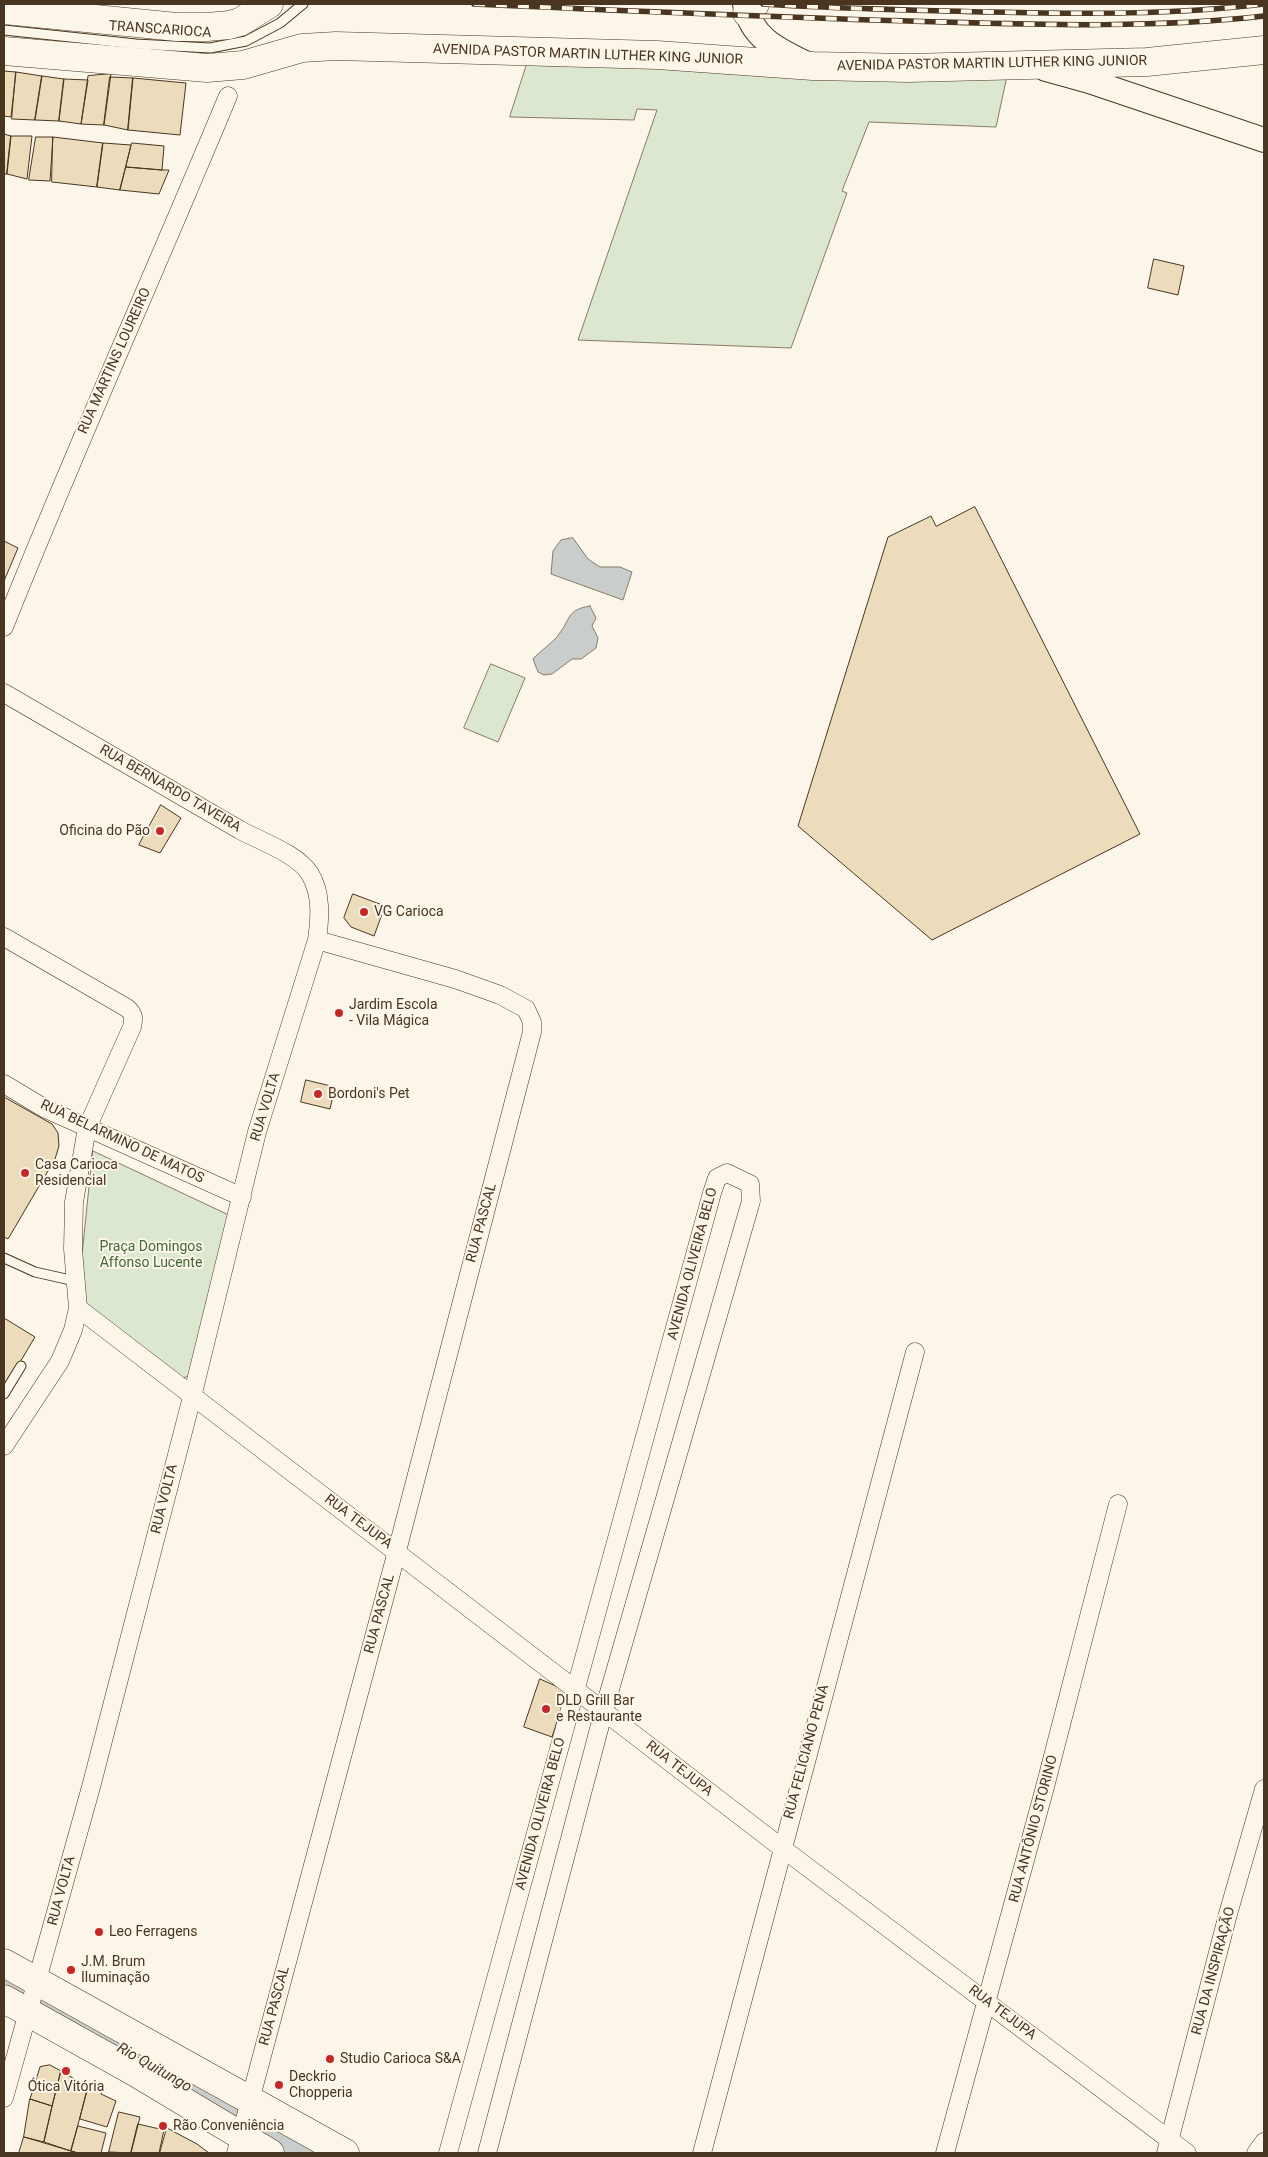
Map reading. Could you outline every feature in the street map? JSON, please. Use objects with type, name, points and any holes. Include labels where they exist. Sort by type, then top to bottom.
[{"type":"main road","points":[[4,10],[177,27],[207,27],[240,22],[269,4]]},
{"type":"main road","name":"AVENIDA PASTOR MARTIN LUTHER KING JUNIOR","points":[[4,50],[207,68],[243,65],[302,48],[336,46],[657,55],[812,66],[908,68],[1147,62],[1264,50]]},
{"type":"main road","points":[[4,1963],[33,1998],[133,2071],[240,2139],[270,2153]]},
{"type":"main road","points":[[4,1999],[33,1998],[345,2153]]},
{"type":"street","points":[[749,7],[756,32],[766,42],[812,66]]},
{"type":"street","points":[[1032,66],[1089,81],[1264,140]]},
{"type":"street","name":"RUA MARTINS LOUREIRO","points":[[4,627],[51,510],[152,278],[228,96]]},
{"type":"street","name":"RUA BERNARDO TAVEIRA","points":[[4,693],[246,834],[298,860],[309,873],[318,900]]},
{"type":"street","name":"RUA VOLTA","points":[[4,2098],[33,1998],[192,1397],[258,1132],[317,940],[320,917],[318,900]]},
{"type":"street","points":[[4,937],[127,1008],[132,1013],[132,1026],[87,1128],[74,1202],[72,1249],[78,1308],[73,1330],[60,1361],[4,1446]]},
{"type":"street","name":"RUA PASCAL","points":[[240,2139],[397,1551],[532,1032],[530,1016],[526,1010],[500,995],[455,979],[317,940]]},
{"type":"street","name":"RUA BELARMINO DE MATOS","points":[[4,1084],[44,1108],[242,1197]]},
{"type":"street","name":"AVENIDA OLIVEIRA BELO","points":[[448,2153],[716,1178],[727,1173],[750,1184],[752,1201],[604,1710],[487,2153]]},
{"type":"street","name":"RUA TEJUPA","points":[[78,1308],[782,1848],[987,2002],[1168,2146],[1187,2153]]},
{"type":"street","name":"RUA FELICIANO PENA","points":[[702,2153],[915,1352]]},
{"type":"street","name":"RUA ANTÔNIO STORINO","points":[[945,2153],[1045,1787],[1118,1504]]},
{"type":"street","name":"RUA DA INSPIRAÇÃO","points":[[1168,2146],[1228,1914],[1264,1790]]},
{"type":"street","points":[[1256,2153],[1264,2142]]},
{"type":"lane","name":"TRANSCARIOCA","points":[[4,30],[136,44],[210,48],[246,41],[280,22],[303,4]]},
{"type":"lane","points":[[4,1258],[34,1272],[75,1280]]},
{"type":"lane","points":[[4,1394],[21,1366]]},
{"type":"green space","points":[[527,64],[1007,76],[996,127],[869,122],[842,191],[847,193],[791,348],[578,340],[657,110],[637,109],[634,120],[510,117]]},
{"type":"green space","points":[[491,664],[525,678],[498,742],[464,728]]},
{"type":"green space","name":"Praça Domingos Affonso Lucente","points":[[93,1151],[233,1217],[192,1376],[175,1379],[85,1305],[79,1286]]},
{"type":"shaded area","points":[[573,538],[588,559],[600,567],[620,567],[632,572],[623,600],[551,574],[553,551],[561,540]]},
{"type":"shaded area","points":[[590,606],[596,618],[592,626],[598,638],[596,648],[581,659],[572,659],[552,674],[544,675],[538,672],[533,659],[557,637],[573,613]]},
{"type":"building","points":[[4,71],[16,72],[11,117],[4,116]]},
{"type":"building","points":[[16,72],[42,76],[35,120],[12,119]]},
{"type":"building","points":[[111,74],[104,125],[81,124],[88,76]]},
{"type":"building","points":[[42,76],[64,79],[59,121],[35,120]]},
{"type":"building","points":[[110,77],[133,78],[128,130],[104,125]]},
{"type":"building","points":[[133,78],[186,83],[180,135],[128,130]]},
{"type":"building","points":[[64,79],[88,80],[81,124],[59,121]]},
{"type":"building","points":[[4,134],[11,136],[7,174],[4,174]]},
{"type":"building","points":[[11,136],[32,136],[27,179],[7,174]]},
{"type":"building","points":[[36,137],[53,137],[50,181],[29,180]]},
{"type":"building","points":[[53,137],[103,143],[97,187],[52,182]]},
{"type":"building","points":[[103,143],[131,145],[120,190],[97,187]]},
{"type":"building","points":[[132,143],[164,146],[162,170],[126,167]]},
{"type":"building","points":[[126,167],[169,170],[159,194],[120,190]]},
{"type":"building","points":[[1154,259],[1184,266],[1178,295],[1148,288]]},
{"type":"building","points":[[975,507],[1140,834],[932,940],[798,826],[888,537],[931,516],[936,526]]},
{"type":"building","points":[[4,541],[18,548],[4,581]]},
{"type":"building","name":"Oficina do Pão","points":[[161,805],[181,818],[160,853],[139,845]]},
{"type":"building","name":"VG Carioca","points":[[353,894],[385,906],[374,936],[351,927],[344,918]]},
{"type":"building","name":"Bordoni's Pet","points":[[306,1080],[335,1087],[330,1109],[301,1102]]},
{"type":"building","name":"Casa Carioca Residencial","points":[[4,1097],[52,1124],[58,1133],[59,1146],[55,1159],[8,1239],[4,1237]]},
{"type":"building","points":[[4,1318],[35,1337],[4,1389]]},
{"type":"building","name":"DLD Grill Bar e Restaurante","points":[[540,1679],[567,1691],[552,1737],[524,1727]]},
{"type":"building","points":[[50,2065],[61,2071],[52,2106],[30,2099],[40,2067]]},
{"type":"building","points":[[61,2071],[88,2087],[71,2151],[44,2142]]},
{"type":"building","points":[[88,2087],[102,2091],[101,2094],[116,2101],[107,2127],[80,2119]]},
{"type":"building","points":[[30,2099],[52,2106],[44,2142],[24,2137]]},
{"type":"building","points":[[119,2112],[140,2117],[131,2153],[109,2152]]},
{"type":"building","points":[[138,2124],[164,2130],[159,2153],[131,2153]]},
{"type":"building","points":[[78,2126],[106,2133],[101,2153],[78,2153],[71,2151]]},
{"type":"building","points":[[167,2128],[197,2144],[209,2153],[160,2153]]},
{"type":"building","points":[[24,2137],[71,2151],[78,2153],[19,2153]]},
{"type":"waterway","name":"Rio Quitungo","points":[[4,1982],[304,2153]]},
{"type":"railway","points":[[474,4],[1023,24],[1144,24],[1264,16]]},
{"type":"railway","points":[[763,4],[1025,13],[1162,12],[1264,4]]},
{"type":"place","name":"Oficina do Pão","points":[[160,831]]},
{"type":"place","name":"VG Carioca","points":[[364,912]]},
{"type":"place","name":"Jardim Escola - Vila Mágica","points":[[339,1013]]},
{"type":"place","name":"Bordoni's Pet","points":[[318,1094]]},
{"type":"place","name":"Casa Carioca Residencial","points":[[25,1173]]},
{"type":"place","name":"DLD Grill Bar e Restaurante","points":[[546,1709]]},
{"type":"place","name":"Leo Ferragens","points":[[99,1932]]},
{"type":"place","name":"J.M. Brum Iluminação","points":[[71,1970]]},
{"type":"place","name":"Studio Carioca S&A","points":[[330,2059]]},
{"type":"place","name":"Ótica Vitória","points":[[66,2071]]},
{"type":"place","name":"Deckrio Chopperia","points":[[279,2085]]},
{"type":"place","name":"Rão Conveniência","points":[[163,2126]]}]
